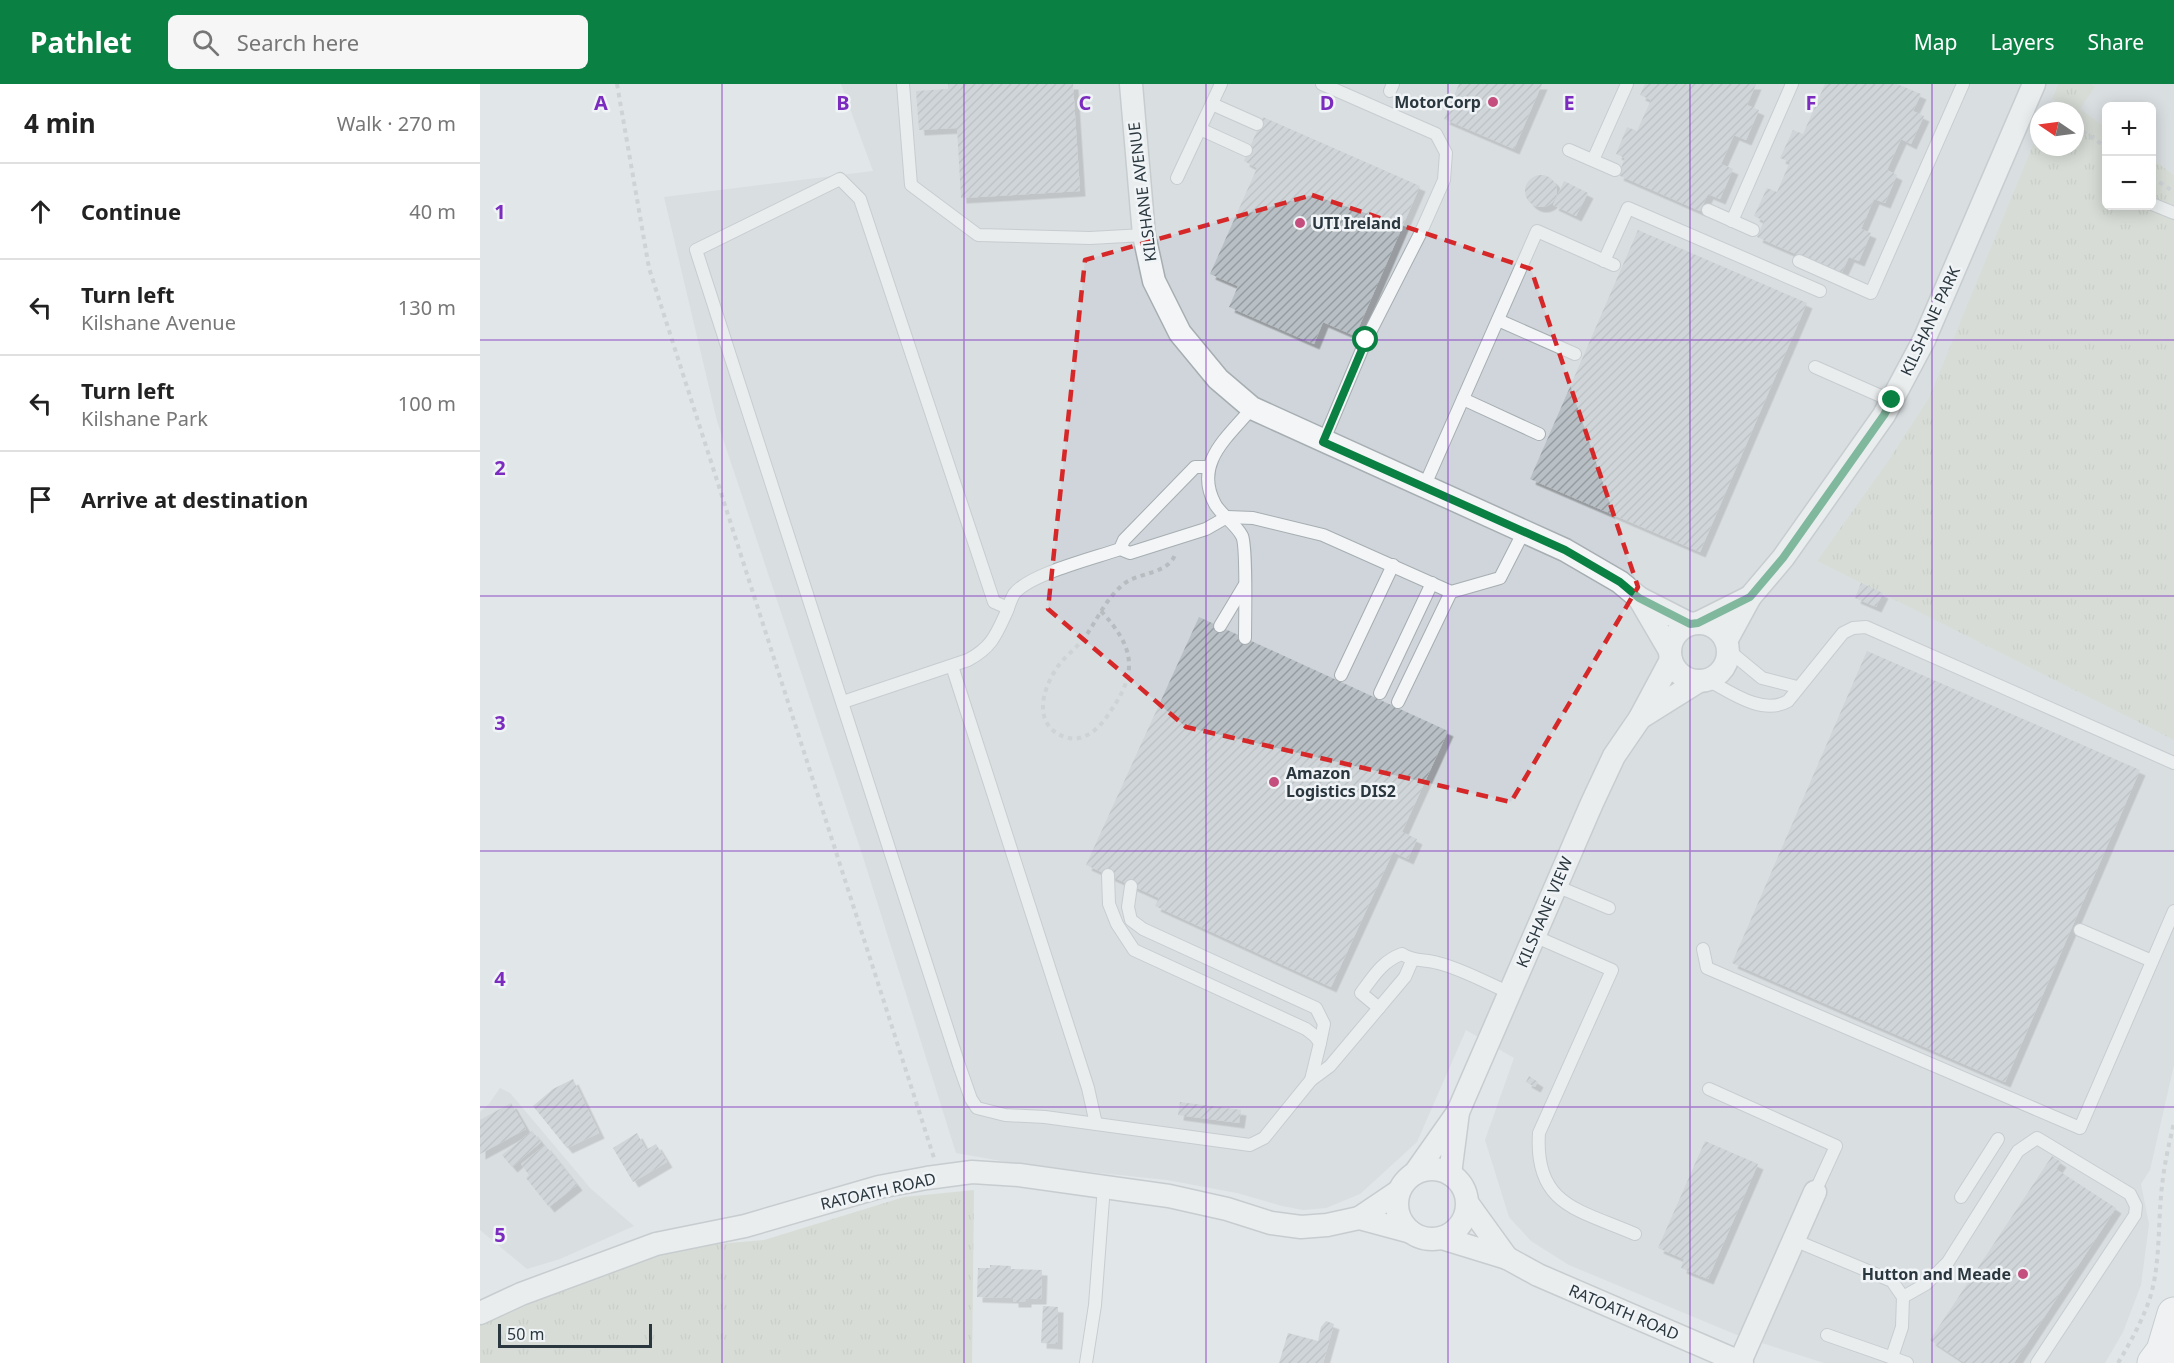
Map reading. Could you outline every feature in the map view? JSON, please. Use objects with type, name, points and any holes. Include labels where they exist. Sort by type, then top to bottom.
[{"type":"street","name":"KILSHANE AVENUE","points":[[1131,84],[1144,235],[1154,281],[1180,333],[1218,379],[1252,408],[1592,564],[1620,582],[1639,598],[1694,623]]},
{"type":"street","name":"KILSHANE PARK","points":[[1727,646],[1750,597],[1783,558],[1884,415],[1924,340],[2034,84]]},
{"type":"street","name":"KILSHANE PARK","points":[[1694,623],[1750,597]]},
{"type":"street","name":"KILSHANE AVENUE","points":[[1639,598],[1670,656]]},
{"type":"street","points":[[1694,623],[1714,627],[1727,646],[1727,660],[1723,668],[1703,680],[1689,680],[1681,675],[1670,656],[1671,642],[1676,634],[1694,623]]},
{"type":"street","name":"KILSHANE VIEW","points":[[1416,1173],[1458,1112],[1614,756],[1640,718],[1670,656]]},
{"type":"street","name":"KILSHANE VIEW","points":[[1640,718],[1703,680]]},
{"type":"street","name":"KILSHANE VIEW","points":[[1450,1174],[1458,1112]]},
{"type":"street","points":[[1427,1169],[1439,1169],[1450,1174],[1462,1186],[1468,1204],[1466,1216],[1452,1234],[1431,1240],[1420,1238],[1403,1225],[1397,1203],[1399,1191],[1416,1173],[1427,1169]]},
{"type":"street","name":"RATOATH ROAD","points":[[480,1313],[521,1294],[656,1244],[745,1226],[879,1187],[940,1176],[972,1172],[1019,1175],[1104,1186],[1181,1199],[1227,1209],[1272,1223],[1301,1227],[1327,1225],[1359,1218],[1399,1191]]},
{"type":"street","points":[[1741,1363],[1815,1192]]},
{"type":"street","name":"RATOATH ROAD","points":[[1468,1204],[1507,1258]]},
{"type":"street","name":"RATOATH ROAD","points":[[1359,1218],[1411,1233]]},
{"type":"street","name":"RATOATH ROAD","points":[[1442,1238],[1507,1258],[1538,1275],[1741,1363]]},
{"type":"street","points":[[2154,1363],[2163,1350],[2174,1314]]},
{"type":"lane","points":[[903,84],[911,185],[978,235],[1090,238],[1144,235]]},
{"type":"lane","points":[[1178,178],[1221,84]]},
{"type":"lane","points":[[1322,84],[1436,134],[1446,153],[1444,180],[1420,234],[1366,340],[1323,442]]},
{"type":"lane","points":[[1593,160],[1627,84]]},
{"type":"lane","points":[[1732,221],[1792,84]]},
{"type":"lane","points":[[1799,261],[1871,293],[1963,84]]},
{"type":"lane","points":[[1212,104],[1257,124]]},
{"type":"lane","points":[[1200,129],[1246,150]]},
{"type":"lane","points":[[1569,150],[1615,170]]},
{"type":"lane","points":[[1008,608],[994,602],[860,200],[840,179],[696,250],[971,1099],[977,1108],[988,1112],[1045,1117],[1250,1145],[1264,1138],[1311,1080],[1330,1066],[1405,977],[1412,961]]},
{"type":"lane","points":[[2156,206],[2174,213]]},
{"type":"lane","points":[[1424,487],[1537,231],[1609,263],[1628,208],[1820,291]]},
{"type":"lane","points":[[1708,210],[1754,230]]},
{"type":"lane","points":[[1498,320],[1575,354]]},
{"type":"lane","points":[[1815,367],[1892,400]]},
{"type":"lane","points":[[1463,399],[1539,434]]},
{"type":"lane","points":[[1245,638],[1243,537],[1216,505],[1210,488],[1208,467],[1215,451],[1252,408]]},
{"type":"lane","points":[[1120,549],[1124,540],[1195,467],[1208,467]]},
{"type":"lane","points":[[843,702],[968,660],[990,645],[1014,594],[1023,585],[1038,577],[1120,549],[1130,553],[1172,540],[1206,528],[1227,517],[1253,518],[1323,535],[1451,592],[1500,578],[1524,531]]},
{"type":"lane","points":[[1341,675],[1394,565]]},
{"type":"lane","points":[[1380,693],[1432,583]]},
{"type":"lane","points":[[1220,626],[1244,585]]},
{"type":"lane","points":[[1398,702],[1451,592]]},
{"type":"lane","points":[[1703,680],[1740,697],[1768,706],[1781,705],[1788,701],[1797,687],[1843,633],[1853,628],[1866,627],[2174,763]]},
{"type":"lane","points":[[1727,646],[1762,678],[1797,687]]},
{"type":"lane","points":[[952,666],[1088,1088],[1096,1124]]},
{"type":"lane","points":[[1108,875],[1109,904],[1117,924],[1134,950],[1306,1029],[1316,1036],[1320,1043]]},
{"type":"lane","points":[[1131,886],[1128,907],[1131,920],[1143,929],[1316,1008],[1324,1024],[1311,1080]]},
{"type":"lane","points":[[1556,886],[1609,908]]},
{"type":"lane","points":[[1703,949],[1707,968],[2080,1128],[2174,911]]},
{"type":"lane","points":[[1117,924],[1131,920]]},
{"type":"lane","points":[[2080,930],[2152,961]]},
{"type":"lane","points":[[1534,936],[1612,970],[1539,1133],[1537,1155],[1542,1172],[1549,1190],[1563,1203],[1635,1234]]},
{"type":"lane","points":[[1379,1008],[1360,993],[1383,965],[1391,958],[1401,954],[1412,961],[1424,960],[1440,963],[1510,993]]},
{"type":"lane","points":[[1709,1089],[1836,1146],[1815,1192]]},
{"type":"lane","points":[[1903,1297],[1926,1284],[1948,1262],[2018,1151],[2037,1138],[2130,1194],[2136,1206],[2135,1215],[2037,1363]]},
{"type":"lane","points":[[1961,1197],[1998,1139]]},
{"type":"lane","points":[[1086,1363],[1095,1305],[1104,1186]]},
{"type":"lane","points":[[1794,1240],[1892,1281],[1903,1297],[1902,1327],[1892,1357]]},
{"type":"lane","points":[[1827,1335],[1907,1363]]},
{"type":"path","points":[[617,84],[649,268],[940,1176]]},
{"type":"path","points":[[2084,132],[2102,144]]},
{"type":"path","points":[[2156,180],[2174,192]]},
{"type":"path","points":[[1101,611],[1116,628],[1128,654],[1129,673],[1126,686],[1104,721],[1092,733],[1078,739],[1064,737],[1053,731],[1043,710],[1047,687],[1058,665],[1079,644],[1101,611],[1124,584],[1172,562],[1176,549],[1172,540]]},
{"type":"path","points":[[2118,1363],[2133,1338],[2150,1300],[2157,1262],[2161,1195],[2174,1123]]},
{"type":"highlighted area","points":[[1312,195],[1531,269],[1638,587],[1511,802],[1186,727],[1048,609],[1085,260]]},
{"type":"shaded area","points":[[841,84],[2174,84],[2174,1065],[2150,1170],[2141,1184],[2149,1224],[2141,1285],[2123,1332],[2105,1363],[1824,1363],[1737,1335],[1569,1265],[1531,1241],[1509,1217],[1485,1140],[1514,1058],[1466,1030],[1417,1142],[1360,1194],[1326,1208],[1303,1210],[1237,1193],[1167,1180],[1024,1165],[956,1153],[863,857],[717,421],[664,197],[873,171]]},
{"type":"shaded area","points":[[500,1088],[510,1093],[591,1189],[634,1226],[560,1259],[527,1269],[480,1230],[480,1112]]},
{"type":"green space","points":[[2058,84],[2091,84],[2095,87],[2084,103],[2058,102],[2052,99]]},
{"type":"green space","points":[[2084,112],[2102,125],[2102,210],[2156,210],[2156,162],[2174,175],[2174,740],[1817,561],[1886,464],[1929,398],[2030,152],[2030,156],[2084,156]]},
{"type":"green space","points":[[974,1190],[972,1363],[480,1363],[480,1325],[530,1303],[672,1248],[764,1240],[904,1197]]},
{"type":"building","points":[[948,84],[1073,84],[1080,191],[961,198],[957,128],[919,130],[916,91],[948,89]]},
{"type":"building","name":"MotorCorp","points":[[1459,84],[1542,84],[1514,149],[1444,119]]},
{"type":"building","points":[[1645,84],[1756,84],[1747,105],[1759,110],[1746,140],[1734,135],[1721,164],[1733,169],[1720,199],[1708,194],[1700,211],[1618,175],[1625,158],[1616,154],[1627,127],[1637,131],[1651,100],[1640,95]]},
{"type":"building","points":[[1825,84],[1897,84],[1921,94],[1913,111],[1924,116],[1911,144],[1901,139],[1887,170],[1897,175],[1885,203],[1874,199],[1861,229],[1871,233],[1859,261],[1849,257],[1841,274],[1757,237],[1764,221],[1754,216],[1767,188],[1777,192],[1790,162],[1780,158],[1793,130],[1803,134]]},
{"type":"building","name":"UTI Ireland","points":[[1263,117],[1420,186],[1355,336],[1323,322],[1314,344],[1229,307],[1238,286],[1210,274],[1257,168],[1244,161]]},
{"type":"building","points":[[1541,175],[1553,179],[1557,191],[1553,203],[1541,207],[1529,203],[1525,191],[1529,179]]},
{"type":"building","points":[[1564,181],[1588,193],[1576,216],[1553,205]]},
{"type":"building","points":[[1638,230],[1807,303],[1700,552],[1530,479]]},
{"type":"building","points":[[1861,583],[1883,593],[1876,607],[1855,598]]},
{"type":"building","name":"Amazon Logistics DIS2","points":[[1199,617],[1448,731],[1402,832],[1417,839],[1408,859],[1393,852],[1331,987],[1155,906],[1159,898],[1086,865]]},
{"type":"building","points":[[1867,651],[2140,770],[2005,1082],[1732,963]]},
{"type":"building","points":[[1529,1076],[1538,1082],[1535,1087],[1526,1082]]},
{"type":"building","points":[[573,1079],[599,1133],[567,1148],[533,1106],[553,1089]]},
{"type":"building","points":[[1180,1102],[1241,1110],[1239,1123],[1178,1115]]},
{"type":"building","points":[[511,1103],[526,1129],[480,1154],[480,1120]]},
{"type":"building","points":[[532,1131],[541,1142],[512,1167],[502,1155]]},
{"type":"building","points":[[637,1133],[646,1150],[656,1144],[667,1162],[633,1182],[613,1148]]},
{"type":"building","points":[[1705,1141],[1758,1164],[1708,1279],[1681,1268],[1684,1259],[1658,1248]]},
{"type":"building","points":[[545,1145],[577,1185],[549,1207],[526,1178],[529,1175],[521,1164]]},
{"type":"building","name":"Hutton and Meade","points":[[2052,1156],[2061,1162],[2056,1169],[2116,1208],[2014,1363],[1965,1363],[1930,1340]]},
{"type":"building","points":[[990,1265],[1011,1266],[1011,1269],[1042,1270],[1041,1299],[1013,1302],[1013,1298],[977,1297],[978,1268],[990,1268]]},
{"type":"building","points":[[1043,1306],[1058,1307],[1057,1344],[1041,1343]]},
{"type":"building","points":[[1326,1321],[1334,1324],[1323,1363],[1279,1363],[1288,1333],[1318,1341],[1321,1327]]},
{"type":"place","name":"MotorCorp","points":[[1493,102]]},
{"type":"place","name":"UTI Ireland","points":[[1300,223]]},
{"type":"place","name":"Amazon Logistics DIS2","points":[[1274,782]]},
{"type":"place","name":"Hutton and Meade","points":[[2023,1274]]},
{"type":"route","points":[[1366,340],[1323,442],[1565,550],[1620,582],[1639,598],[1690,624],[1698,623],[1750,597],[1783,558],[1884,415],[1892,400]]}]
